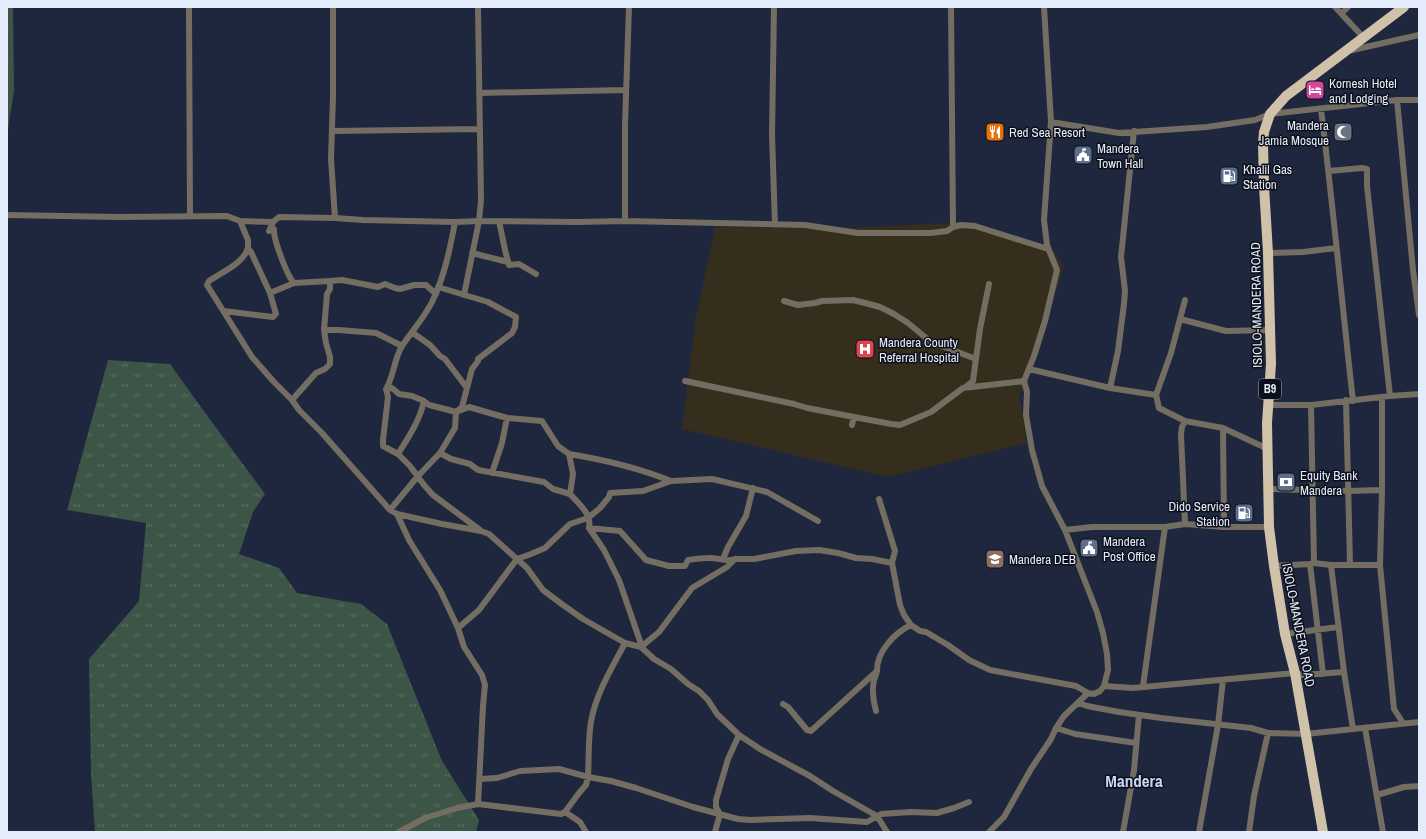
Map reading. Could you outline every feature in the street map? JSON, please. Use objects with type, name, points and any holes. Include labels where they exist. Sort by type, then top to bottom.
[{"type":"highway","name":"ISIOLO-MANDERA ROAD","points":[[1323,832],[1295,674],[1286,634],[1269,527],[1267,423],[1271,364],[1268,253],[1264,186],[1264,132],[1270,114],[1286,96],[1404,7]]},
{"type":"street","points":[[189,7],[190,216]]},
{"type":"street","points":[[332,7],[333,97],[330,159],[335,218]]},
{"type":"street","points":[[464,295],[479,221],[481,188],[478,7]]},
{"type":"street","points":[[625,221],[628,7]]},
{"type":"street","points":[[774,7],[772,135],[775,225]]},
{"type":"street","points":[[952,7],[953,227]]},
{"type":"street","points":[[879,499],[894,551],[892,563],[900,605],[904,615],[911,625],[948,645],[969,660],[990,670],[1076,686],[1088,693],[1094,694],[1100,691],[1104,686],[1108,670],[1108,654],[1103,633],[1065,530],[1042,486],[1032,450],[1026,414],[1027,392],[1024,381],[1045,321],[1057,270],[1048,249],[1044,232],[1051,122],[1044,7]]},
{"type":"street","points":[[1335,7],[1364,38]]},
{"type":"street","points":[[1342,13],[1348,7]]},
{"type":"street","points":[[1343,52],[1419,35]]},
{"type":"street","points":[[480,93],[626,90]]},
{"type":"street","points":[[1051,122],[1119,133],[1207,127],[1255,120],[1270,114],[1397,100],[1419,100]]},
{"type":"street","points":[[1397,100],[1410,239],[1419,315]]},
{"type":"street","points":[[1321,109],[1329,170],[1353,401]]},
{"type":"street","points":[[332,131],[480,129]]},
{"type":"street","points":[[1110,388],[1118,351],[1124,304],[1125,291],[1121,257],[1134,132]]},
{"type":"street","points":[[1329,170],[1367,169],[1367,186],[1390,396]]},
{"type":"street","points":[[7,215],[118,217],[227,216],[240,221],[273,222]]},
{"type":"street","points":[[294,283],[290,279],[276,246],[276,239],[273,234],[274,229],[269,230],[273,222],[279,217],[454,222],[625,221],[805,225],[858,233],[931,233],[947,231],[953,227],[961,225],[975,226],[1048,249]]},
{"type":"street","points":[[240,221],[248,240],[246,256],[209,281],[207,285],[252,357],[390,510],[397,514],[481,531],[489,534],[527,568],[543,590],[562,605],[625,643],[641,647],[654,659],[671,668],[688,684],[699,691],[708,700],[717,714],[739,735],[760,749],[810,776],[832,791],[877,816],[887,832]]},
{"type":"street","points":[[499,221],[508,262]]},
{"type":"street","points":[[454,222],[448,254],[437,290],[424,316],[402,346],[390,382],[386,389],[388,397],[383,433],[384,446],[398,454],[410,466],[433,495],[481,531]]},
{"type":"street","points":[[224,311],[273,317],[276,314],[270,292],[248,248]]},
{"type":"street","points":[[1268,253],[1303,252],[1336,248]]},
{"type":"street","points":[[472,253],[508,262],[509,265],[519,264],[536,274]]},
{"type":"street","points":[[270,292],[294,283],[342,280],[378,287],[385,284],[400,289],[414,285],[426,286],[437,290],[464,295],[495,305],[516,317],[515,327],[512,332],[478,359],[472,369],[462,407],[456,412]]},
{"type":"street","points":[[292,400],[316,373],[325,369],[330,364],[330,357],[324,330],[327,294],[330,289],[330,281]]},
{"type":"street","points":[[685,381],[745,393],[807,408],[900,425],[930,412],[973,381],[983,310],[989,284]]},
{"type":"street","points":[[784,301],[798,305],[822,301],[853,300],[865,303],[894,314],[908,323],[931,342],[976,359]]},
{"type":"street","points":[[1185,300],[1156,396],[1159,408],[1186,421],[1214,425],[1223,428],[1268,449]]},
{"type":"street","points":[[1180,320],[1226,331],[1270,330]]},
{"type":"street","points":[[324,330],[376,333],[402,346]]},
{"type":"street","points":[[413,333],[430,345],[440,356],[446,359],[468,388]]},
{"type":"street","points":[[1029,369],[1110,388],[1156,396]]},
{"type":"street","points":[[963,388],[1024,381]]},
{"type":"street","points":[[386,389],[392,388],[399,394],[412,396],[429,405],[456,412],[469,407],[507,418],[542,421],[558,446],[569,454],[643,470],[672,481]]},
{"type":"street","points":[[1269,404],[1311,405],[1346,400],[1353,401],[1419,394]]},
{"type":"street","points":[[1382,397],[1380,565],[1394,709],[1403,724]]},
{"type":"street","points":[[1346,400],[1350,564]]},
{"type":"street","points":[[398,454],[415,424],[423,407],[424,401]]},
{"type":"street","points":[[1311,405],[1313,489],[1312,564],[1323,674]]},
{"type":"street","points":[[390,510],[418,476],[440,453],[456,428],[456,412]]},
{"type":"street","points":[[852,425],[854,417]]},
{"type":"street","points":[[492,473],[502,443],[507,418]]},
{"type":"street","points":[[1185,524],[1181,434],[1182,427],[1186,421]]},
{"type":"street","points":[[1223,428],[1224,527]]},
{"type":"street","points":[[440,453],[451,459],[470,464],[478,470],[544,482],[553,489],[570,494],[583,507],[590,522],[589,528],[604,550],[619,580],[641,647]]},
{"type":"street","points":[[569,454],[573,474],[570,494]]},
{"type":"street","points":[[458,628],[479,610],[517,559],[545,548],[570,524],[588,518],[600,508],[609,497],[610,493],[643,491],[672,481],[712,480],[753,488],[775,496],[818,521]]},
{"type":"street","points":[[723,559],[728,547],[746,516],[753,488]]},
{"type":"street","points":[[1268,489],[1348,491],[1382,490]]},
{"type":"street","points":[[397,514],[408,540],[440,590],[458,628],[464,647],[482,675],[485,685],[478,804]]},
{"type":"street","points":[[1065,530],[1092,527],[1165,527],[1185,524],[1224,527],[1269,527]]},
{"type":"street","points":[[1143,686],[1165,527]]},
{"type":"street","points":[[589,528],[620,532],[646,560],[669,566],[685,566],[688,560],[696,558],[723,559],[730,561],[735,559],[754,559],[796,551],[819,550],[856,558],[872,559],[892,563]]},
{"type":"street","points":[[641,647],[659,632],[692,588],[727,568],[735,559]]},
{"type":"street","points":[[1274,566],[1312,564],[1380,565]]},
{"type":"street","points":[[1331,565],[1344,672],[1353,729]]},
{"type":"street","points":[[876,711],[873,699],[874,681],[877,671],[876,667],[883,651],[890,641],[902,629],[911,625]]},
{"type":"street","points":[[1286,634],[1338,627]]},
{"type":"street","points":[[399,832],[425,818],[457,808],[478,804],[562,814],[565,812],[586,785],[588,777],[590,722],[598,695],[625,643]]},
{"type":"street","points":[[783,704],[788,707],[807,730],[811,731],[877,671]]},
{"type":"street","points":[[1104,686],[1133,688],[1295,674],[1302,675],[1344,672]]},
{"type":"street","points":[[1199,832],[1218,725],[1223,680]]},
{"type":"street","points":[[989,832],[1004,817],[1031,769],[1064,716],[1088,693]]},
{"type":"street","points":[[1079,703],[1087,706],[1139,715],[1252,728],[1268,733],[1306,734],[1419,722]]},
{"type":"street","points":[[1123,832],[1134,770],[1139,715]]},
{"type":"street","points":[[1056,728],[1075,734],[1136,743]]},
{"type":"street","points":[[1365,728],[1383,832]]},
{"type":"street","points":[[1249,832],[1254,796],[1268,733]]},
{"type":"street","points":[[715,832],[720,814],[716,807],[716,800],[728,759],[739,735]]},
{"type":"street","points":[[480,779],[497,778],[520,770],[559,769],[588,777],[611,781],[720,814],[750,820],[810,818],[867,822],[881,814],[896,812],[937,813],[969,802]]},
{"type":"street","points":[[1377,795],[1404,787],[1419,786]]},
{"type":"street","points":[[565,812],[580,822],[586,832]]},
{"type":"shaded area","name":"Mandera County Referral Hospital","points":[[964,222],[1054,252],[1064,266],[1028,381],[1019,394],[1027,443],[888,477],[682,429],[696,317],[715,227],[853,228]]},
{"type":"green space","points":[[7,7],[13,7],[14,91],[7,135]]},
{"type":"green space","points":[[108,360],[170,364],[265,494],[253,512],[239,554],[279,568],[297,593],[361,604],[387,624],[442,761],[479,820],[476,832],[95,832],[91,774],[89,659],[139,601],[146,523],[67,510]]},
{"type":"place","name":"Kornesh Hotel and Lodging","points":[[1315,90]]},
{"type":"place","name":"Red Sea Resort","points":[[995,132]]},
{"type":"place","name":"Mandera Jamia Mosque","points":[[1343,132]]},
{"type":"place","name":"Mandera Town Hall","points":[[1083,155]]},
{"type":"place","name":"Khalil Gas Station","points":[[1229,176]]},
{"type":"place","name":"Mandera County Referral Hospital","points":[[865,349]]},
{"type":"place","name":"Equity Bank Mandera","points":[[1286,482]]},
{"type":"place","name":"Dido Service Station","points":[[1244,513]]},
{"type":"place","name":"Mandera Post Office","points":[[1089,548]]},
{"type":"place","name":"Mandera DEB","points":[[995,559]]},
{"type":"district","name":"Mandera","points":[[1134,781]]}]
